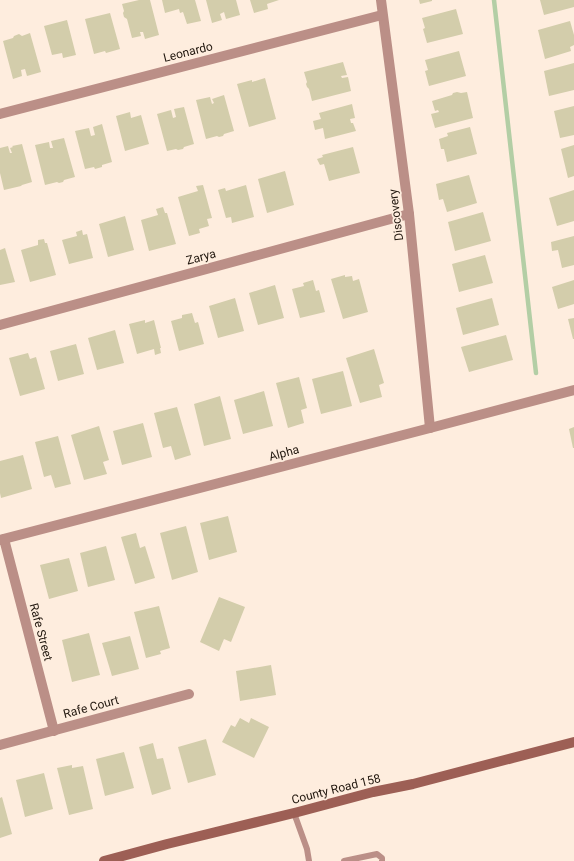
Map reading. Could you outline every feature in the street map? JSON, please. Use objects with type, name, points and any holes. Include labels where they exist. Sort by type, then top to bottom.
[{"type":"street","name":"Discovery","points":[[381,0],[410,214],[430,428]]},
{"type":"street","name":"Leonardo","points":[[0,114],[382,15]]},
{"type":"street","name":"Zarya","points":[[0,325],[410,214]]},
{"type":"street","name":"Alpha","points":[[2,540],[574,390]]},
{"type":"street","name":"Rafe Street","points":[[2,540],[54,731]]},
{"type":"street","name":"Rafe Court","points":[[0,745],[189,694]]},
{"type":"street","name":"County Road 158","points":[[104,861],[574,742]]},
{"type":"lane","points":[[294,813],[307,849],[309,861]]},
{"type":"lane","points":[[344,861],[377,854],[382,858],[382,861]]},
{"type":"building","points":[[139,0],[150,0],[159,35],[145,39],[143,32],[140,32],[141,36],[132,38],[127,19],[124,17],[122,4]]},
{"type":"building","points":[[162,0],[195,0],[201,21],[187,24],[183,12],[180,13],[179,9],[165,13]]},
{"type":"building","points":[[206,0],[236,0],[240,15],[226,19],[224,12],[220,14],[222,20],[212,23]]},
{"type":"building","points":[[250,0],[279,0],[267,4],[268,9],[254,13]]},
{"type":"building","points":[[419,0],[432,0],[432,1],[420,4]]},
{"type":"building","points":[[540,0],[574,0],[574,7],[544,15]]},
{"type":"building","points":[[456,9],[463,34],[427,43],[422,18]]},
{"type":"building","points":[[110,13],[120,49],[106,53],[105,51],[94,54],[85,19]]},
{"type":"building","points":[[67,20],[76,55],[63,58],[62,53],[52,55],[44,26]]},
{"type":"building","points":[[570,21],[574,35],[574,45],[570,47],[571,51],[545,59],[538,30]]},
{"type":"building","points":[[30,33],[41,72],[27,76],[25,69],[21,70],[22,76],[13,79],[3,41],[13,38],[19,34],[22,36]]},
{"type":"building","points":[[459,51],[466,76],[429,86],[425,71],[428,70],[425,60]]},
{"type":"building","points":[[343,62],[347,75],[341,76],[342,78],[348,77],[351,91],[312,101],[306,84],[307,82],[304,72]]},
{"type":"building","points":[[574,63],[574,90],[549,96],[544,71]]},
{"type":"building","points":[[265,78],[276,119],[249,127],[237,84]]},
{"type":"building","points":[[457,92],[467,92],[473,118],[435,128],[431,114],[439,112],[438,110],[435,111],[432,101]]},
{"type":"building","points":[[224,95],[234,131],[224,134],[223,136],[206,139],[196,100],[210,97],[212,104],[214,103],[212,99]]},
{"type":"building","points":[[352,104],[355,118],[350,119],[356,131],[325,139],[323,128],[315,130],[313,121],[321,119],[319,113]]},
{"type":"building","points":[[574,106],[574,135],[560,138],[554,111]]},
{"type":"building","points":[[184,107],[194,144],[184,147],[183,149],[167,151],[157,114],[171,110],[173,118],[176,117],[174,109]]},
{"type":"building","points":[[130,112],[131,118],[141,115],[149,144],[125,151],[116,116]]},
{"type":"building","points":[[102,124],[112,162],[95,169],[94,167],[85,169],[75,131],[89,128],[91,136],[95,135],[93,127]]},
{"type":"building","points":[[470,127],[477,154],[447,162],[444,149],[441,149],[439,139],[448,136],[447,133]]},
{"type":"building","points":[[64,138],[75,177],[64,180],[63,182],[45,185],[35,145],[49,142],[50,148],[53,148],[51,141]]},
{"type":"building","points":[[22,144],[32,182],[4,190],[0,173],[0,148],[8,146],[10,153],[12,153],[10,148],[13,147],[12,146]]},
{"type":"building","points":[[574,145],[574,176],[568,178],[561,149]]},
{"type":"building","points":[[353,147],[360,173],[329,181],[324,164],[320,165],[317,159],[323,157],[322,155]]},
{"type":"building","points":[[285,171],[294,205],[267,213],[258,179]]},
{"type":"building","points":[[469,175],[477,203],[447,212],[443,199],[439,200],[436,184]]},
{"type":"building","points":[[203,185],[212,218],[207,219],[209,226],[199,229],[200,233],[189,236],[178,197],[198,191],[196,186]]},
{"type":"building","points":[[246,185],[254,217],[232,223],[231,217],[226,218],[218,190],[225,188],[226,191]]},
{"type":"building","points":[[574,190],[574,221],[557,226],[549,198]]},
{"type":"building","points":[[163,207],[165,213],[167,213],[176,244],[149,251],[141,220],[158,215],[156,209]]},
{"type":"building","points":[[483,212],[491,241],[455,251],[448,222]]},
{"type":"building","points":[[125,216],[134,250],[108,257],[99,224]]},
{"type":"building","points":[[82,230],[83,235],[87,234],[93,258],[69,264],[62,240],[77,236],[76,232]]},
{"type":"building","points":[[574,236],[574,265],[562,268],[558,250],[552,251],[551,242]]},
{"type":"building","points":[[44,239],[45,243],[47,243],[56,275],[30,282],[21,250],[38,245],[38,240]]},
{"type":"building","points":[[5,248],[15,282],[0,285],[0,250]]},
{"type":"building","points":[[485,255],[493,283],[459,292],[452,264]]},
{"type":"building","points":[[345,275],[345,277],[352,276],[353,281],[359,279],[368,312],[343,319],[331,279]]},
{"type":"building","points":[[313,280],[316,291],[319,290],[325,312],[300,318],[292,289],[304,286],[303,283]]},
{"type":"building","points":[[574,280],[574,304],[558,309],[552,287]]},
{"type":"building","points":[[275,285],[284,318],[258,325],[249,293]]},
{"type":"building","points":[[235,298],[244,331],[218,338],[209,306]]},
{"type":"building","points":[[492,298],[499,325],[463,335],[456,308]]},
{"type":"building","points":[[192,313],[195,323],[198,322],[204,344],[179,351],[171,321],[182,318],[182,315]]},
{"type":"building","points":[[574,318],[574,339],[573,339],[568,319]]},
{"type":"building","points":[[145,320],[145,323],[154,320],[161,353],[155,355],[154,349],[137,354],[129,324]]},
{"type":"building","points":[[115,330],[124,363],[97,370],[88,338]]},
{"type":"building","points":[[506,335],[513,360],[469,372],[461,347]]},
{"type":"building","points":[[76,344],[84,374],[58,381],[50,351]]},
{"type":"building","points":[[374,349],[384,383],[379,385],[382,397],[360,403],[346,358]]},
{"type":"building","points":[[28,353],[30,359],[36,357],[45,389],[20,396],[9,358]]},
{"type":"building","points":[[343,371],[352,406],[321,414],[312,379]]},
{"type":"building","points":[[299,377],[307,408],[301,410],[304,423],[288,428],[276,383]]},
{"type":"building","points":[[264,391],[273,426],[243,434],[234,400]]},
{"type":"building","points":[[220,396],[231,439],[204,446],[194,404]]},
{"type":"building","points":[[177,407],[191,455],[175,460],[171,446],[163,448],[154,413]]},
{"type":"building","points":[[143,423],[152,457],[122,465],[113,431]]},
{"type":"building","points":[[99,426],[109,460],[103,462],[107,474],[84,480],[71,435]]},
{"type":"building","points":[[574,427],[574,448],[573,448],[569,429]]},
{"type":"building","points":[[58,436],[71,484],[55,488],[51,475],[44,477],[35,442]]},
{"type":"building","points":[[23,455],[32,489],[1,498],[0,461]]},
{"type":"building","points":[[228,516],[237,552],[209,560],[200,523]]},
{"type":"building","points":[[186,526],[198,572],[172,580],[160,533]]},
{"type":"building","points":[[136,533],[140,548],[145,546],[155,578],[135,584],[121,537]]},
{"type":"building","points":[[106,546],[115,580],[88,587],[80,553]]},
{"type":"building","points":[[69,558],[78,591],[49,599],[40,565]]},
{"type":"building","points":[[219,597],[245,607],[231,642],[224,639],[219,651],[200,642]]},
{"type":"building","points":[[159,606],[170,648],[160,651],[161,654],[146,658],[134,612]]},
{"type":"building","points":[[89,633],[100,675],[72,682],[62,640]]},
{"type":"building","points":[[130,636],[139,669],[112,676],[102,643]]},
{"type":"building","points":[[271,665],[276,695],[240,701],[236,671]]},
{"type":"building","points":[[240,718],[249,723],[251,718],[269,727],[254,758],[222,742],[231,725],[235,727]]},
{"type":"building","points":[[206,739],[216,775],[188,783],[178,747]]},
{"type":"building","points":[[153,743],[157,759],[163,758],[171,789],[152,795],[139,747]]},
{"type":"building","points":[[124,752],[134,788],[105,796],[96,759]]},
{"type":"building","points":[[72,765],[72,768],[83,766],[93,809],[69,815],[57,768]]},
{"type":"building","points":[[44,773],[53,809],[25,817],[16,780]]},
{"type":"building","points":[[2,797],[12,834],[0,838],[0,798]]},
{"type":"waterway","points":[[494,0],[536,373]]}]
